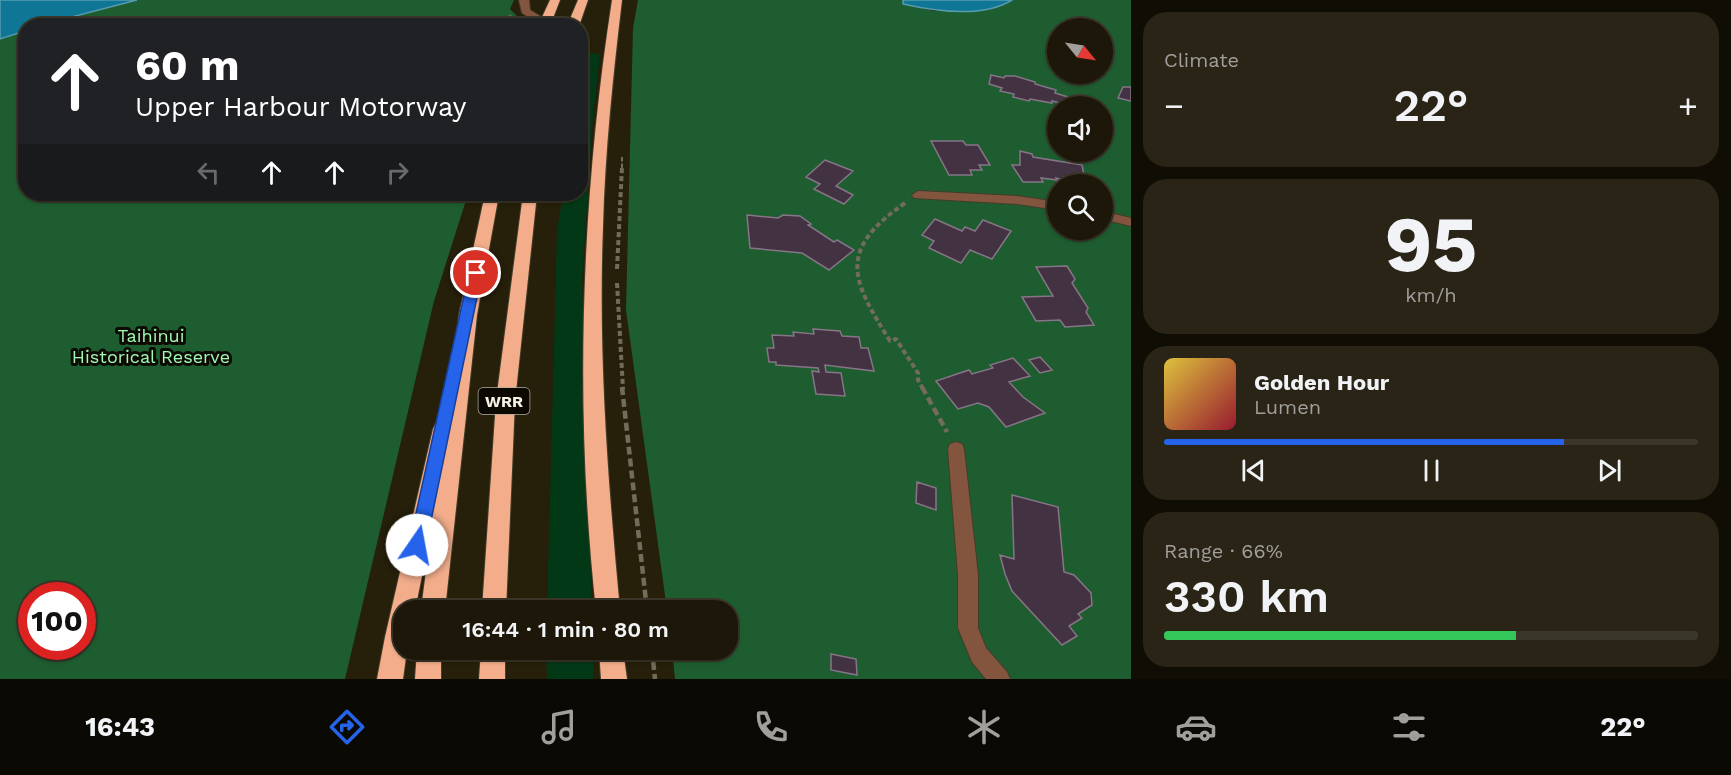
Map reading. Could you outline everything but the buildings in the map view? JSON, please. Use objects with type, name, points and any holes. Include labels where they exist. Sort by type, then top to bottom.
[{"type":"highway","points":[[547,18],[555,0]]},
{"type":"highway","points":[[576,18],[583,0]]},
{"type":"highway","points":[[607,600],[592,362],[594,220],[608,54],[617,0]]},
{"type":"highway","name":"WRR","points":[[434,600],[468,315],[491,201]]},
{"type":"highway","name":"WRR","points":[[494,600],[502,419],[515,293],[529,201]]},
{"type":"highway","points":[[390,679],[468,315]]},
{"type":"highway","points":[[428,679],[429,660]]},
{"type":"highway","points":[[492,679],[493,660]]},
{"type":"highway","points":[[612,660],[614,679]]},
{"type":"lane","points":[[524,0],[525,11],[535,18]]},
{"type":"lane","points":[[918,195],[1017,200],[1047,204]]},
{"type":"lane","points":[[1113,218],[1131,222]]},
{"type":"lane","points":[[957,449],[968,575],[968,628],[979,655],[1000,679]]},
{"type":"path","points":[[622,154],[617,279],[621,375],[646,600]]},
{"type":"path","points":[[918,195],[886,218],[864,242],[857,255],[854,269],[857,284],[890,341],[896,339],[918,373],[918,380],[957,449]]},
{"type":"path","points":[[652,660],[655,679]]},
{"type":"green space","points":[[137,0],[514,0],[510,9],[519,18],[71,18]]},
{"type":"green space","points":[[638,0],[903,0],[903,4],[934,11],[989,9],[1012,0],[1131,0],[1131,679],[675,679],[673,660],[738,660],[738,600],[666,600],[626,310],[633,28]]},
{"type":"green space","name":"Taihinui Historical Reserve","points":[[18,33],[18,201],[466,201],[434,301],[345,679],[0,679],[0,39]]},
{"type":"green space","points":[[588,53],[600,54],[593,116],[588,191]]},
{"type":"green space","points":[[562,201],[587,201],[582,281],[592,600],[547,600],[557,231]]},
{"type":"green space","points":[[546,660],[593,660],[593,679],[547,679]]},
{"type":"water","points":[[0,0],[137,0],[68,18],[18,18],[18,33],[0,39]]},
{"type":"water","points":[[903,0],[1012,0],[987,9],[943,11],[903,4]]},
{"type":"route","points":[[417,545],[476,273]]}]
